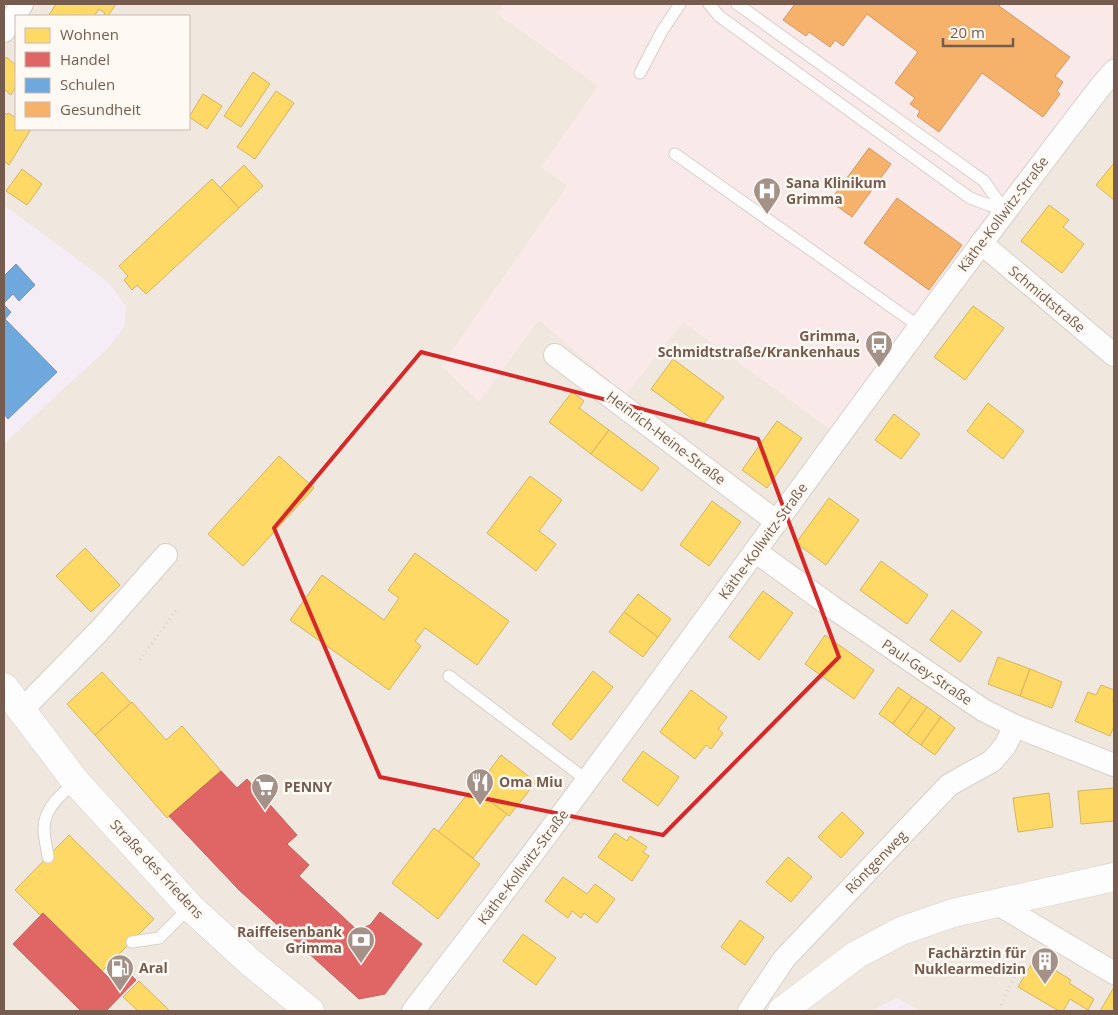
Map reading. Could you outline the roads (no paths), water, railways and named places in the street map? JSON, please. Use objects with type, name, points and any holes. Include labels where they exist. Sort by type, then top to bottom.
[{"type":"street","points":[[4,31],[22,4]]},
{"type":"street","name":"Käthe-Kollwitz-Straße","points":[[413,1011],[588,781],[980,243],[1114,71]]},
{"type":"street","name":"Schmidtstraße","points":[[980,243],[1114,355]]},
{"type":"street","name":"Heinrich-Heine-Straße","points":[[555,355],[776,522]]},
{"type":"street","name":"Paul-Gey-Straße","points":[[755,551],[983,710],[1015,726],[1114,765]]},
{"type":"street","points":[[22,710],[99,632],[166,555]]},
{"type":"street","name":"Straße des Friedens","points":[[4,687],[76,782],[190,907],[250,962],[310,1011]]},
{"type":"street","name":"Röntgenweg","points":[[749,1011],[784,959],[949,785],[992,760],[1005,746],[1015,726]]},
{"type":"street","points":[[782,1011],[856,955],[902,931],[953,913],[1114,877]]},
{"type":"street","points":[[996,903],[1114,972]]},
{"type":"lane","points":[[640,74],[662,31],[680,4]]},
{"type":"lane","points":[[709,4],[719,16],[970,198],[1005,210]]},
{"type":"lane","points":[[737,4],[984,182],[1005,210]]},
{"type":"lane","points":[[675,154],[920,327]]},
{"type":"lane","points":[[449,676],[588,781]]},
{"type":"lane","points":[[48,857],[44,829],[47,815],[58,796],[76,782]]},
{"type":"lane","points":[[132,942],[159,938],[190,907]]},
{"type":"place","name":"Sana Klinikum Grimma","points":[[767,215]]},
{"type":"place","name":"Grimma, Schmidtstraße/Krankenhaus","points":[[879,368]]},
{"type":"place","name":"Oma Miu","points":[[480,806]]},
{"type":"place","name":"PENNY","points":[[265,811]]},
{"type":"place","name":"Raiffeisenbank Grimma","points":[[361,964]]},
{"type":"place","name":"Fachärztin für Nuklearmedizin","points":[[1045,985]]},
{"type":"place","name":"Aral","points":[[120,992]]}]
